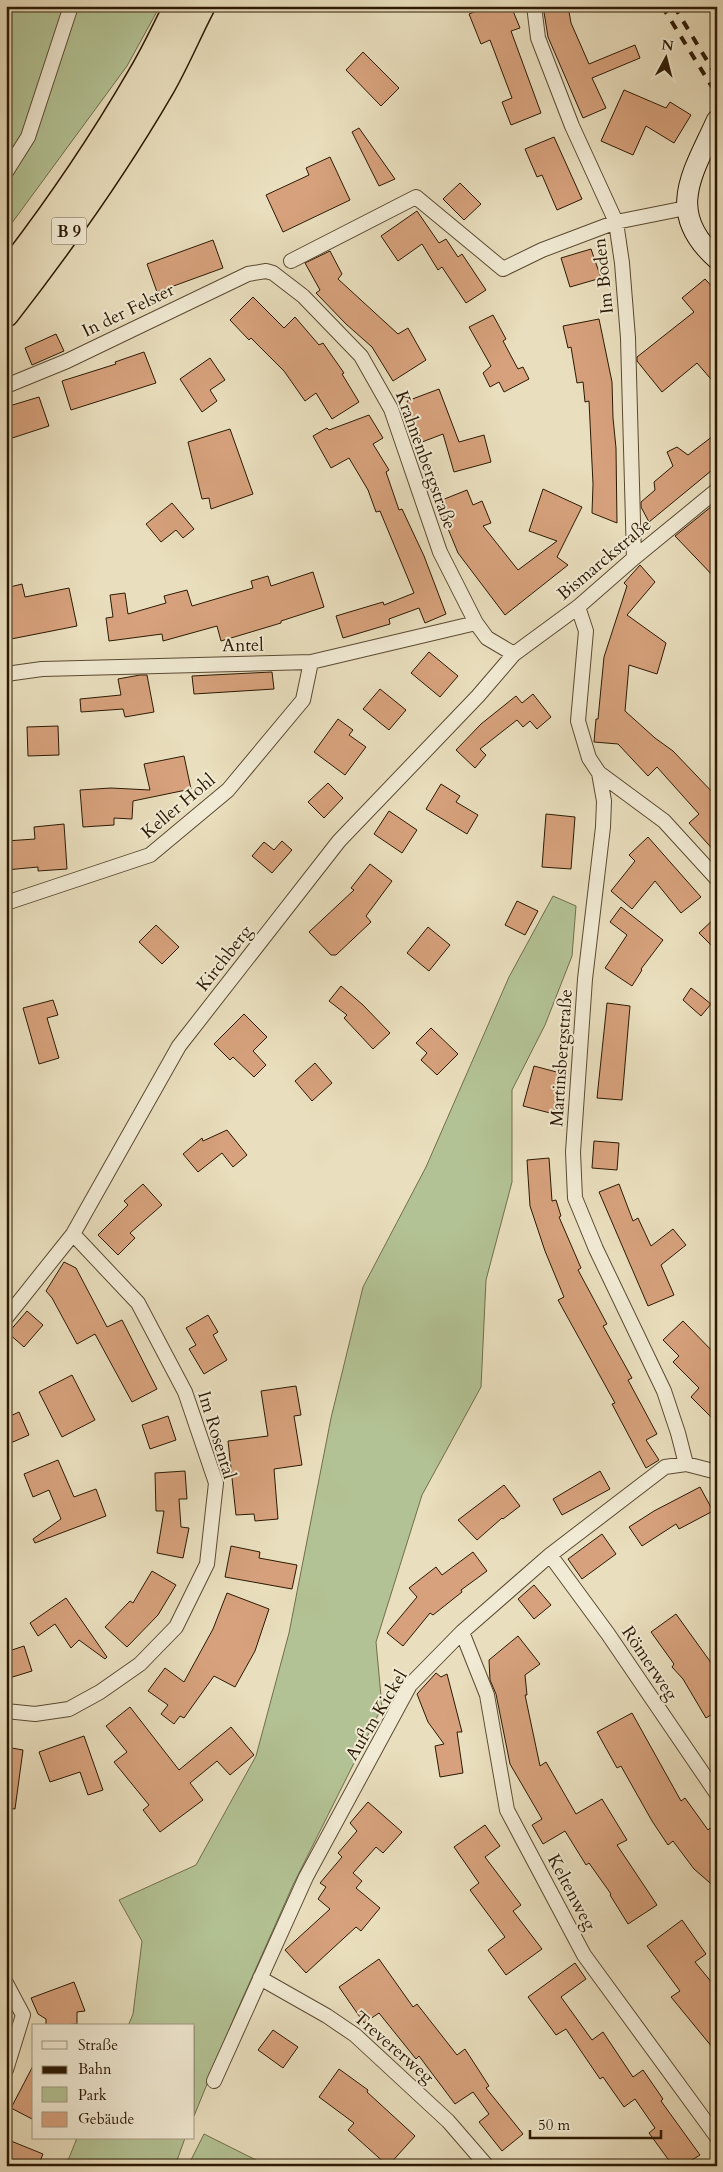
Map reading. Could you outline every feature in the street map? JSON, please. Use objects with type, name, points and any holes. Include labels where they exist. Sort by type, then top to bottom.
[{"type":"highway","name":"B 9","points":[[152,81],[177,6]]},
{"type":"highway","name":"B 9","points":[[6,314],[65,237],[117,138],[202,6]]},
{"type":"highway","name":"B 9","points":[[6,276],[76,181],[117,138]]},
{"type":"street","points":[[6,172],[28,137],[71,6]]},
{"type":"street","name":"Im Boden","points":[[534,6],[541,47],[572,126],[616,222],[628,338],[634,558]]},
{"type":"street","points":[[717,120],[689,181],[686,208],[689,222],[697,238],[717,259]]},
{"type":"street","points":[[291,261],[416,197],[503,269],[542,250],[616,222],[686,208]]},
{"type":"street","name":"In der Felster","points":[[6,386],[67,361],[248,274],[266,271]]},
{"type":"street","name":"Krahnenbergstraße","points":[[266,271],[273,272],[303,296],[361,356],[391,409],[440,552],[476,623],[487,638],[514,654]]},
{"type":"street","name":"Bismarckstraße","points":[[514,654],[578,607],[717,490]]},
{"type":"street","name":"Martinsbergstraße","points":[[578,607],[586,631],[578,721],[589,758],[599,772],[604,801],[603,827],[585,979],[573,1152],[575,1198],[596,1249],[664,1392],[686,1464]]},
{"type":"street","name":"Antel","points":[[6,674],[42,669],[311,662],[476,623]]},
{"type":"street","name":"Kirchberg","points":[[6,1318],[73,1234],[179,1046],[339,841],[478,696],[514,654]]},
{"type":"street","name":"Keller Hohl","points":[[6,903],[150,855],[228,790],[303,700],[311,662]]},
{"type":"street","points":[[599,772],[664,821],[717,879]]},
{"type":"street","name":"Im Rosental","points":[[6,1711],[35,1714],[69,1709],[100,1692],[140,1664],[176,1627],[207,1564],[216,1483],[185,1392],[138,1303],[73,1234]]},
{"type":"street","points":[[686,1464],[717,1472]]},
{"type":"street","name":"Auf'm Kickel","points":[[214,2081],[306,1877],[410,1685],[462,1632],[550,1555],[665,1467],[686,1464]]},
{"type":"street","name":"Römerweg","points":[[550,1555],[608,1634],[717,1794]]},
{"type":"street","name":"Keltenweg","points":[[462,1632],[487,1695],[507,1810],[584,1955],[717,2137]]},
{"type":"street","name":"Trevererweg","points":[[260,1978],[327,2016],[355,2035],[448,2121],[487,2166]]},
{"type":"street","points":[[6,1983],[23,2015],[6,2070]]},
{"type":"green space","points":[[6,6],[160,6],[127,66],[6,231]]},
{"type":"green space","points":[[553,896],[576,906],[572,956],[545,1025],[512,1090],[512,1182],[486,1280],[481,1387],[422,1495],[376,1642],[382,1707],[293,1885],[236,2013],[195,2114],[195,2024],[129,2024],[133,2014],[142,1941],[119,1900],[196,1865],[256,1756],[289,1633],[331,1418],[363,1287],[426,1167],[509,977]]},
{"type":"green space","points":[[204,2134],[256,2160],[253,2166],[188,2166]]},
{"type":"green space","points":[[76,2140],[184,2140],[175,2166],[63,2166],[69,2158]]},
{"type":"building","points":[[489,6],[511,6],[520,28],[511,31],[541,113],[511,125],[502,102],[512,98],[490,40],[481,44],[469,14]]},
{"type":"building","points":[[543,6],[568,6],[571,23],[589,64],[635,45],[640,58],[592,78],[606,108],[583,118],[548,37]]},
{"type":"building","points":[[363,52],[399,88],[381,106],[346,70]]},
{"type":"building","points":[[624,90],[666,108],[670,102],[691,115],[674,143],[646,126],[633,155],[601,141]]},
{"type":"building","points":[[359,128],[395,179],[379,186],[352,132]]},
{"type":"building","points":[[554,137],[582,199],[557,210],[542,175],[537,177],[525,149]]},
{"type":"building","points":[[330,157],[350,200],[283,232],[266,195],[309,175],[306,168]]},
{"type":"building","points":[[460,183],[481,204],[464,220],[443,199]]},
{"type":"building","points":[[417,211],[439,243],[446,239],[458,257],[462,254],[486,290],[466,303],[442,267],[438,270],[422,244],[398,261],[381,236]]},
{"type":"building","points":[[213,240],[223,268],[157,292],[147,264]]},
{"type":"building","points":[[591,249],[601,278],[570,287],[561,258]]},
{"type":"building","points":[[330,251],[342,274],[338,279],[398,334],[408,328],[426,360],[393,381],[372,347],[316,293],[320,290],[305,263]]},
{"type":"building","points":[[705,279],[717,292],[717,386],[697,363],[662,392],[637,361],[637,357],[694,312],[682,298]]},
{"type":"building","points":[[253,297],[284,328],[295,317],[319,345],[323,343],[344,373],[342,374],[359,402],[332,419],[316,393],[305,401],[284,371],[230,320]]},
{"type":"building","points":[[493,315],[506,339],[503,341],[518,369],[523,367],[529,379],[504,392],[499,382],[490,387],[483,373],[491,366],[469,327]]},
{"type":"building","points":[[599,319],[612,382],[616,448],[617,523],[592,513],[593,484],[589,401],[585,402],[583,382],[577,383],[571,347],[568,348],[563,326]]},
{"type":"building","points":[[56,334],[64,351],[32,365],[25,348]]},
{"type":"building","points":[[144,352],[156,383],[71,410],[62,381],[116,364],[115,362]]},
{"type":"building","points":[[210,358],[225,380],[210,390],[217,401],[202,412],[180,379]]},
{"type":"building","points":[[439,389],[459,442],[484,435],[491,462],[454,472],[443,434],[422,442],[407,401]]},
{"type":"building","points":[[39,397],[49,426],[6,440],[6,407]]},
{"type":"building","points":[[369,415],[383,438],[373,444],[389,470],[386,472],[399,510],[402,509],[424,556],[446,614],[425,623],[419,608],[389,619],[390,624],[343,638],[336,616],[383,602],[384,605],[414,593],[380,511],[376,512],[368,490],[349,458],[331,468],[313,436],[327,428],[329,430]]},
{"type":"building","points":[[230,429],[253,494],[211,509],[209,498],[202,499],[188,442]]},
{"type":"building","points":[[717,433],[717,466],[649,522],[641,507],[641,502],[655,490],[654,482],[673,466],[667,452],[677,447],[688,455]]},
{"type":"building","points":[[543,489],[582,507],[557,557],[568,565],[505,615],[458,553],[437,502],[467,490],[473,505],[482,501],[491,523],[483,526],[518,570],[557,541],[529,531]]},
{"type":"building","points":[[717,502],[717,580],[675,536]]},
{"type":"building","points":[[172,503],[194,529],[183,538],[176,530],[161,542],[146,524]]},
{"type":"building","points":[[640,565],[655,582],[627,615],[666,643],[657,674],[629,665],[625,711],[655,738],[673,751],[717,797],[717,854],[689,823],[699,814],[657,767],[648,776],[618,744],[594,742],[604,657],[627,586],[624,583]]},
{"type":"building","points":[[313,572],[324,607],[281,621],[281,623],[221,641],[217,626],[163,641],[162,634],[109,641],[106,618],[113,617],[110,595],[125,593],[128,614],[166,603],[164,596],[187,590],[192,606],[253,588],[251,581],[268,576],[271,586]]},
{"type":"building","points":[[22,584],[25,597],[69,588],[77,626],[6,640],[6,614],[10,613],[6,588]]},
{"type":"building","points":[[429,652],[458,676],[440,697],[411,673]]},
{"type":"building","points":[[272,672],[274,689],[194,694],[192,676]]},
{"type":"building","points":[[147,675],[154,712],[125,717],[123,709],[81,712],[80,699],[121,695],[118,679]]},
{"type":"building","points":[[380,689],[406,710],[389,730],[363,709]]},
{"type":"building","points":[[533,694],[551,717],[537,729],[530,721],[523,727],[517,720],[480,749],[486,755],[475,768],[456,750],[481,724],[516,696],[522,703]]},
{"type":"building","points":[[338,719],[353,730],[349,735],[366,747],[345,775],[314,752]]},
{"type":"building","points":[[58,726],[59,755],[28,756],[27,727]]},
{"type":"building","points":[[184,756],[191,789],[133,801],[132,819],[114,818],[114,825],[83,827],[80,790],[111,788],[150,790],[144,764]]},
{"type":"building","points":[[328,783],[343,798],[324,818],[308,802]]},
{"type":"building","points":[[441,784],[460,796],[456,802],[478,815],[467,834],[426,809]]},
{"type":"building","points":[[389,811],[417,830],[402,853],[374,834]]},
{"type":"building","points":[[546,814],[575,817],[571,869],[542,867]]},
{"type":"building","points":[[64,824],[67,869],[38,871],[38,867],[6,870],[6,841],[35,839],[34,827]]},
{"type":"building","points":[[648,837],[701,897],[681,913],[655,881],[632,909],[611,891],[635,861],[629,855]]},
{"type":"building","points":[[282,841],[292,850],[272,873],[252,856],[264,842],[274,850]]},
{"type":"building","points":[[370,864],[392,881],[366,916],[371,922],[336,955],[331,955],[309,932],[354,890],[351,888]]},
{"type":"building","points":[[517,901],[538,911],[525,935],[505,925]]},
{"type":"building","points":[[621,907],[663,940],[641,969],[632,986],[605,968],[627,935],[610,922]]},
{"type":"building","points":[[717,916],[717,951],[699,933]]},
{"type":"building","points":[[156,925],[179,947],[162,964],[139,942]]},
{"type":"building","points":[[428,927],[450,945],[429,971],[407,953]]},
{"type":"building","points":[[341,986],[363,1005],[390,1033],[373,1049],[344,1018],[347,1015],[329,1001]]},
{"type":"building","points":[[691,988],[711,1004],[701,1016],[683,1000]]},
{"type":"building","points":[[53,1000],[58,1015],[47,1018],[59,1058],[39,1064],[23,1008]]},
{"type":"building","points":[[607,1003],[630,1006],[622,1100],[597,1098]]},
{"type":"building","points":[[244,1014],[267,1037],[253,1051],[266,1065],[254,1077],[233,1057],[230,1060],[214,1044]]},
{"type":"building","points":[[431,1028],[458,1054],[437,1075],[421,1060],[427,1053],[416,1043]]},
{"type":"building","points":[[315,1063],[332,1083],[312,1101],[295,1081]]},
{"type":"building","points":[[534,1066],[564,1074],[554,1114],[523,1106]]},
{"type":"building","points":[[227,1130],[247,1155],[233,1167],[222,1153],[198,1172],[183,1154],[202,1138],[203,1141]]},
{"type":"building","points":[[594,1141],[619,1143],[617,1170],[592,1168]]},
{"type":"building","points":[[549,1158],[552,1201],[556,1200],[561,1216],[559,1217],[581,1268],[578,1270],[607,1324],[603,1326],[632,1378],[628,1380],[657,1434],[646,1440],[659,1460],[646,1468],[612,1404],[615,1403],[558,1300],[564,1297],[545,1251],[530,1206],[527,1160]]},
{"type":"building","points":[[143,1184],[162,1205],[130,1233],[135,1238],[118,1255],[98,1235],[128,1205],[124,1201]]},
{"type":"building","points":[[619,1184],[633,1221],[638,1218],[651,1246],[673,1229],[686,1245],[661,1265],[674,1295],[648,1306],[599,1192]]},
{"type":"building","points":[[64,1262],[76,1268],[107,1327],[122,1320],[157,1389],[132,1402],[95,1334],[77,1344],[52,1298],[46,1291]]},
{"type":"building","points":[[27,1311],[43,1325],[24,1347],[8,1333]]},
{"type":"building","points":[[208,1315],[218,1332],[213,1335],[227,1360],[204,1374],[189,1349],[196,1345],[186,1328]]},
{"type":"building","points":[[683,1321],[717,1356],[717,1423],[691,1397],[699,1388],[673,1362],[679,1356],[663,1340]]},
{"type":"building","points":[[72,1375],[95,1420],[62,1437],[39,1392]]},
{"type":"building","points":[[296,1386],[301,1415],[294,1416],[302,1465],[274,1469],[278,1519],[255,1521],[254,1514],[236,1515],[228,1441],[268,1436],[261,1391]]},
{"type":"building","points":[[19,1412],[29,1435],[6,1445],[6,1418]]},
{"type":"building","points":[[168,1416],[176,1440],[150,1449],[142,1425]]},
{"type":"building","points":[[58,1460],[74,1497],[96,1489],[106,1516],[35,1543],[33,1539],[61,1519],[49,1490],[33,1497],[24,1474]]},
{"type":"building","points":[[185,1471],[187,1499],[179,1499],[181,1527],[189,1528],[183,1558],[157,1553],[164,1511],[156,1511],[155,1473]]},
{"type":"building","points":[[600,1471],[610,1489],[562,1515],[553,1499]]},
{"type":"building","points":[[504,1485],[520,1506],[502,1518],[477,1540],[458,1520]]},
{"type":"building","points":[[700,1487],[713,1511],[679,1529],[676,1524],[642,1546],[629,1527],[654,1511]]},
{"type":"building","points":[[602,1534],[616,1554],[582,1579],[568,1559]]},
{"type":"building","points":[[231,1546],[260,1552],[259,1558],[297,1565],[292,1589],[225,1577]]},
{"type":"building","points":[[473,1552],[487,1571],[461,1590],[462,1592],[433,1615],[430,1613],[403,1646],[387,1633],[417,1597],[409,1588],[436,1567],[442,1575]]},
{"type":"building","points":[[152,1571],[176,1585],[158,1615],[127,1647],[105,1627],[130,1601],[133,1603]]},
{"type":"building","points":[[534,1585],[551,1605],[534,1619],[518,1599]]},
{"type":"building","points":[[227,1593],[269,1609],[255,1651],[235,1687],[214,1676],[184,1718],[180,1716],[174,1724],[161,1714],[168,1705],[148,1691],[165,1668],[184,1682],[213,1629]]},
{"type":"building","points":[[66,1598],[107,1657],[105,1659],[79,1640],[71,1648],[55,1624],[38,1636],[30,1623]]},
{"type":"building","points":[[676,1614],[717,1671],[717,1711],[706,1718],[683,1679],[672,1667],[674,1664],[651,1632]]},
{"type":"building","points":[[518,1636],[540,1664],[525,1675],[527,1695],[525,1695],[540,1766],[546,1762],[576,1814],[602,1799],[627,1840],[617,1845],[657,1905],[628,1924],[611,1894],[589,1863],[586,1865],[565,1831],[543,1844],[532,1825],[542,1819],[510,1764],[496,1694],[490,1680],[489,1660]]},
{"type":"building","points":[[24,1646],[32,1671],[6,1679],[6,1652]]},
{"type":"building","points":[[436,1673],[441,1677],[447,1674],[462,1732],[457,1732],[463,1773],[440,1777],[435,1746],[444,1744],[428,1722],[417,1694]]},
{"type":"building","points":[[130,1707],[179,1770],[231,1727],[254,1755],[230,1775],[217,1761],[190,1783],[203,1800],[160,1832],[143,1810],[149,1805],[114,1762],[127,1752],[106,1726]]},
{"type":"building","points":[[632,1713],[681,1801],[685,1798],[708,1830],[710,1828],[717,1836],[717,1889],[694,1869],[673,1841],[668,1845],[621,1766],[617,1768],[597,1732]]},
{"type":"building","points":[[84,1736],[103,1790],[88,1795],[80,1772],[50,1782],[39,1752]]},
{"type":"building","points":[[6,1747],[23,1750],[15,1809],[6,1808]]},
{"type":"building","points":[[368,1802],[402,1832],[383,1853],[376,1847],[353,1873],[362,1881],[356,1888],[380,1908],[361,1931],[356,1927],[306,1973],[285,1950],[330,1909],[318,1899],[326,1887],[320,1883],[342,1857],[338,1853],[357,1831],[350,1823]]},
{"type":"building","points":[[485,1825],[500,1846],[485,1857],[521,1905],[513,1911],[542,1949],[506,1975],[488,1950],[505,1937],[470,1890],[479,1883],[454,1847]]},
{"type":"building","points":[[682,1920],[706,1954],[695,1962],[717,1989],[717,2053],[671,1997],[680,1991],[647,1946]]},
{"type":"building","points":[[379,1959],[413,2007],[417,2004],[457,2055],[465,2049],[489,2086],[486,2088],[523,2134],[502,2151],[479,2122],[489,2114],[473,2092],[455,2104],[419,2056],[416,2059],[379,2013],[364,2023],[339,1987]]},
{"type":"building","points":[[575,1963],[586,1979],[561,1997],[592,2040],[603,2032],[633,2077],[643,2070],[663,2099],[661,2101],[700,2155],[682,2166],[673,2166],[649,2133],[655,2128],[635,2099],[624,2107],[603,2077],[600,2079],[566,2029],[556,2035],[528,1997]]},
{"type":"building","points":[[74,1982],[85,2011],[77,2012],[77,2024],[46,2024],[46,2019],[38,2014],[31,1998]]},
{"type":"building","points":[[273,2030],[298,2047],[283,2068],[258,2050]]},
{"type":"building","points":[[32,2068],[32,2119],[11,2108]]},
{"type":"building","points":[[339,2069],[368,2090],[367,2092],[415,2136],[388,2166],[348,2130],[354,2123],[319,2097]]},
{"type":"building","points":[[6,2139],[43,2154],[38,2166],[6,2166]]},
{"type":"railway","points":[[662,6],[717,95]]},
{"type":"railway","points":[[674,6],[717,77]]}]
